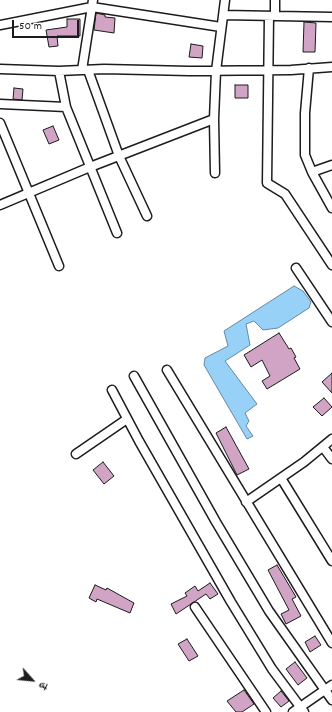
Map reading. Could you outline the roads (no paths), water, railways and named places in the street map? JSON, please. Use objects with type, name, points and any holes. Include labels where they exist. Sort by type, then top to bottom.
[{"type":"street","points":[[215,173],[214,119],[216,71],[225,0]]},
{"type":"street","points":[[275,0],[272,16],[268,70],[267,184],[285,194],[332,265]]},
{"type":"street","points":[[0,25],[92,4],[221,27]]},
{"type":"street","points":[[92,4],[85,70],[119,156],[147,216]]},
{"type":"street","points":[[223,15],[332,17]]},
{"type":"street","points":[[0,69],[59,71],[216,71],[332,67]]},
{"type":"street","points":[[309,68],[305,113],[305,154],[312,172],[332,208]]},
{"type":"street","points":[[59,71],[66,107],[117,233]]},
{"type":"street","points":[[0,104],[66,107]]},
{"type":"street","points":[[0,206],[90,167],[214,119]]},
{"type":"street","points":[[0,123],[59,266]]},
{"type":"street","points":[[312,172],[332,165]]},
{"type":"street","points":[[296,268],[332,322]]},
{"type":"street","points":[[167,370],[332,643]]},
{"type":"street","points":[[134,376],[269,611],[328,688],[332,700]]},
{"type":"street","points":[[112,390],[127,420],[272,670],[302,709]]},
{"type":"street","points":[[76,454],[127,420]]},
{"type":"street","points":[[246,502],[281,478],[332,439]]},
{"type":"street","points":[[323,447],[332,459]]},
{"type":"street","points":[[281,478],[332,561]]},
{"type":"street","points":[[195,607],[266,712]]},
{"type":"street","points":[[293,712],[302,709],[328,688]]},
{"type":"water","points":[[294,286],[303,291],[311,302],[309,308],[278,328],[263,330],[254,321],[246,324],[250,345],[225,361],[257,404],[245,413],[249,421],[246,426],[253,436],[247,439],[204,365],[205,358],[228,346],[224,331]]}]
